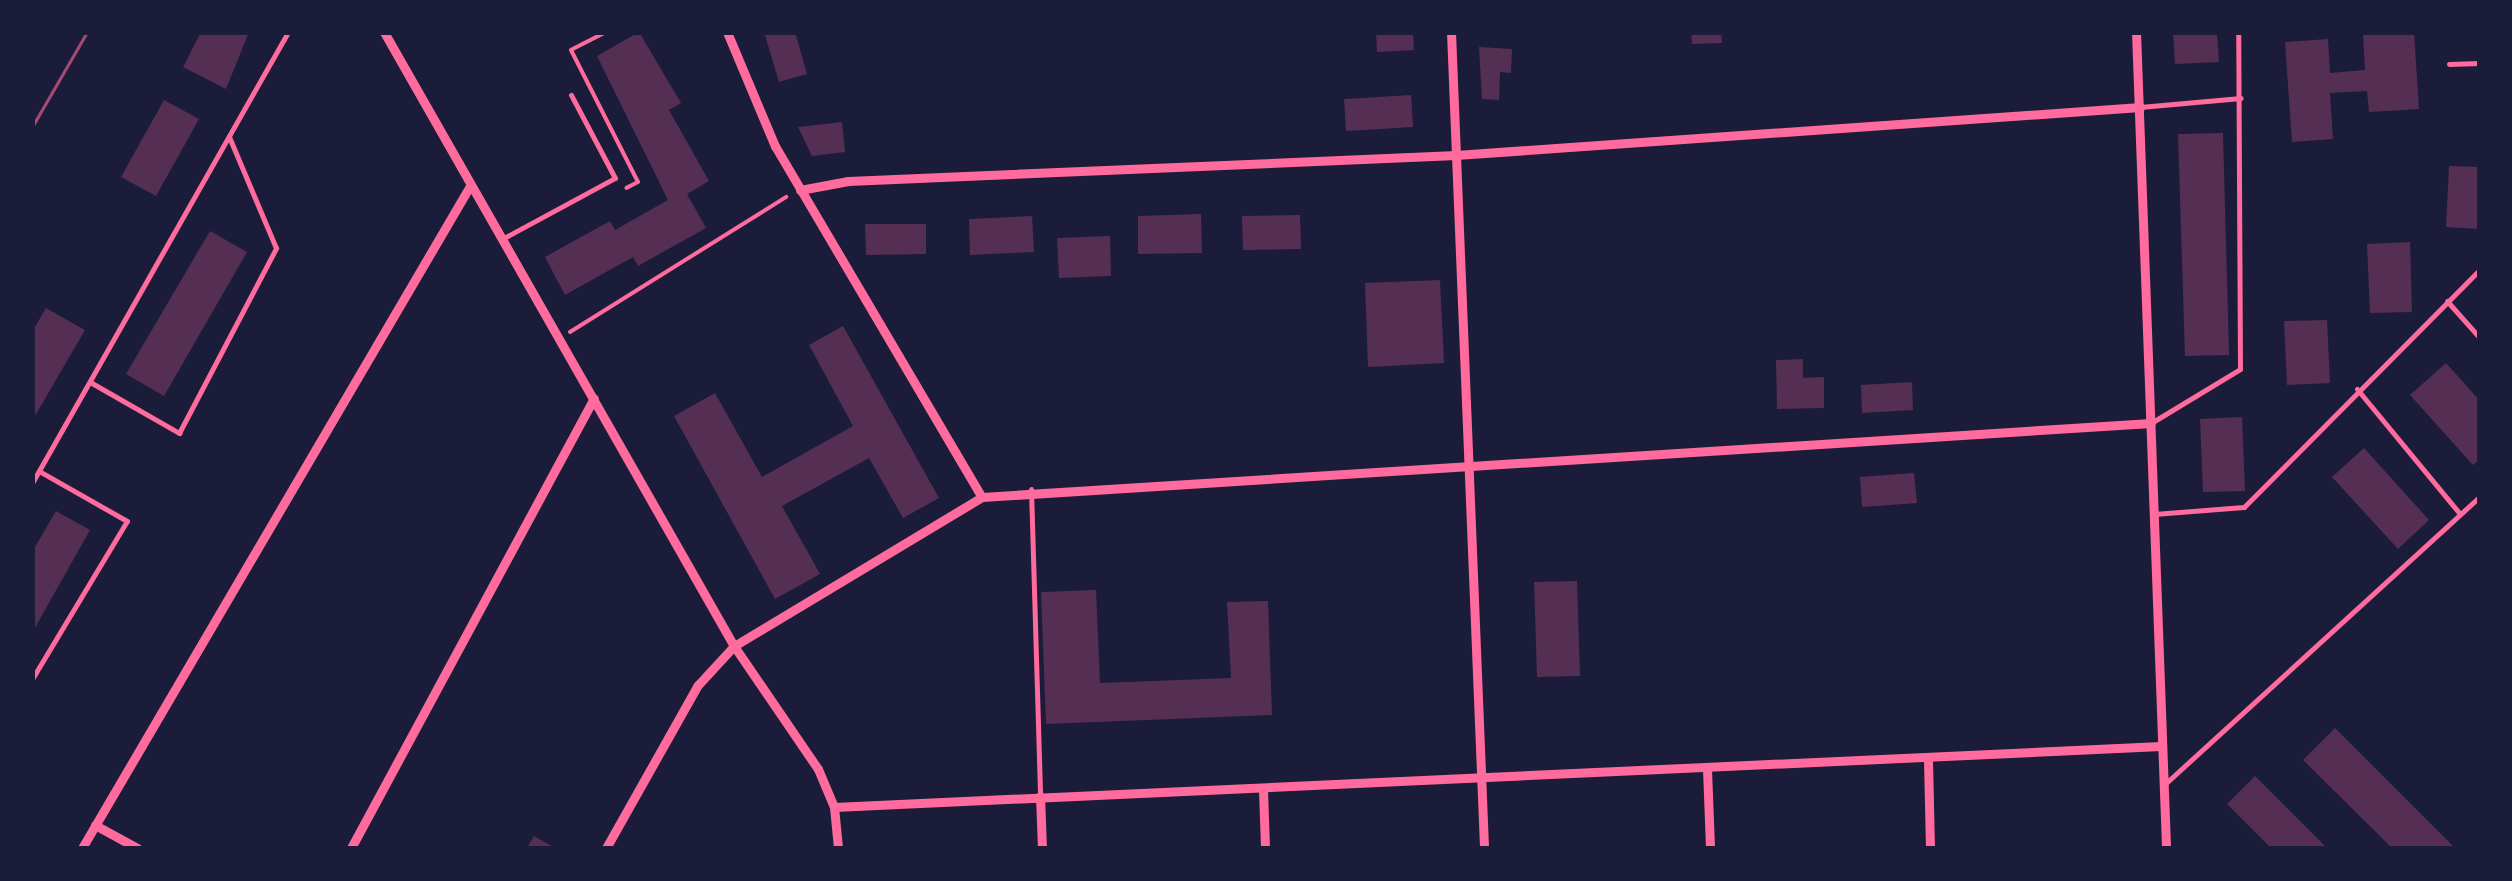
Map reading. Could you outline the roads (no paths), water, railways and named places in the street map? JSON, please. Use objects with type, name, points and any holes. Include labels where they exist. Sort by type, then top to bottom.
[{"type":"street","points":[[384,32],[734,646],[818,770],[834,807],[838,848]]},
{"type":"street","points":[[727,32],[800,190],[982,497]]},
{"type":"street","points":[[1452,32],[1484,848]]},
{"type":"street","points":[[2136,32],[2166,848]]},
{"type":"street","points":[[800,190],[848,181],[1456,155],[2140,107]]},
{"type":"street","points":[[82,848],[470,186]]},
{"type":"street","points":[[351,848],[594,398]]},
{"type":"street","points":[[606,848],[698,685],[734,646],[982,497],[1031,489],[2150,422]]},
{"type":"street","points":[[834,807],[1928,760],[2162,746]]},
{"type":"street","points":[[1928,760],[1930,848]]},
{"type":"street","points":[[1707,769],[1710,848]]},
{"type":"street","points":[[1263,790],[1265,848]]},
{"type":"street","points":[[1040,796],[1042,848]]},
{"type":"street","points":[[96,825],[137,848]]},
{"type":"lane","points":[[32,482],[288,32]]},
{"type":"lane","points":[[2150,422],[2240,370],[2242,98],[2238,32]]},
{"type":"lane","points":[[2449,64],[2480,63]]},
{"type":"lane","points":[[502,239],[615,178],[571,95]]},
{"type":"lane","points":[[2140,107],[2242,98]]},
{"type":"lane","points":[[90,382],[179,432],[276,248],[229,137]]},
{"type":"lane","points":[[2154,514],[2208,514],[2244,507],[2480,269]]},
{"type":"lane","points":[[2447,300],[2480,338]]},
{"type":"lane","points":[[2357,389],[2460,514]]},
{"type":"lane","points":[[32,679],[126,521],[39,471]]},
{"type":"lane","points":[[1031,489],[1040,796]]},
{"type":"lane","points":[[2163,785],[2480,496]]},
{"type":"tram line","points":[[32,127],[87,32]]}]
